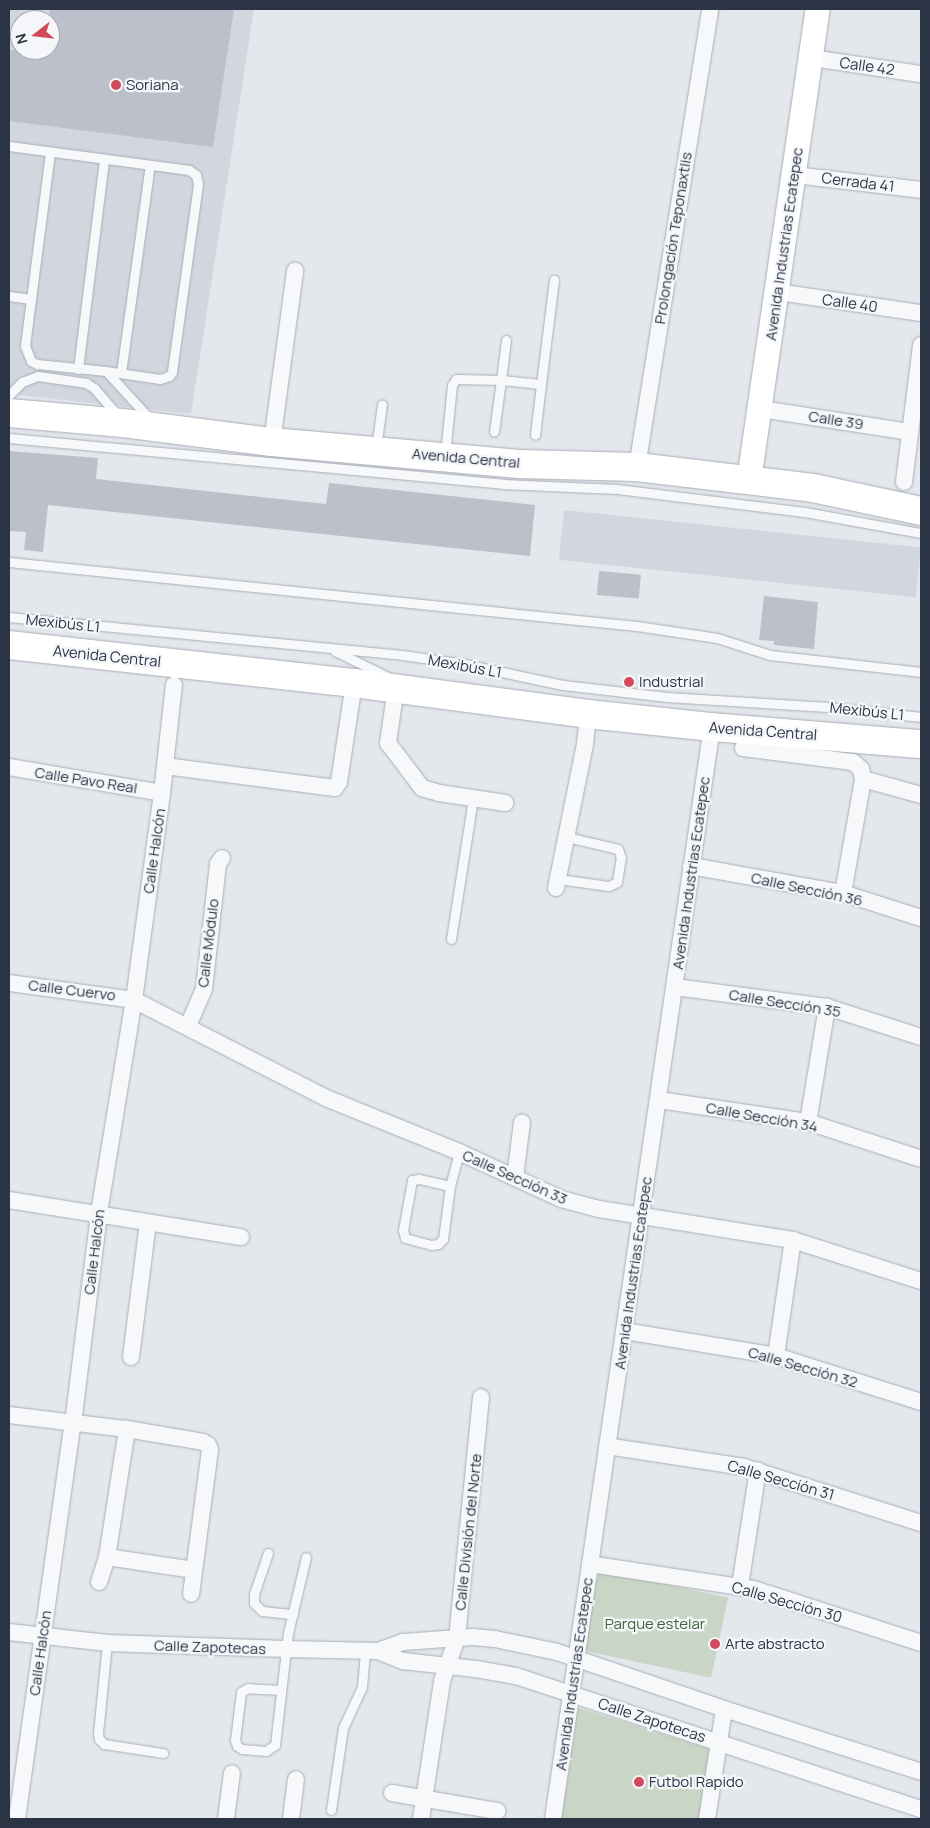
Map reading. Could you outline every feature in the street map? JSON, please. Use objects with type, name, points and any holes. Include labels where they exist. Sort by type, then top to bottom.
[{"type":"highway","name":"Avenida Central","points":[[9,413],[123,423],[272,442],[519,464],[637,468],[749,480],[813,488],[921,511]]},
{"type":"highway","name":"Avenida Central","points":[[9,645],[354,683],[588,714],[712,727],[921,744]]},
{"type":"street","name":"Prolongación Teponaxtlis","points":[[637,468],[710,9]]},
{"type":"street","name":"Avenida Industrias Ecatepec","points":[[749,480],[761,409],[818,9]]},
{"type":"street","name":"Calle 42","points":[[812,58],[921,74]]},
{"type":"street","name":"Cerrada 41","points":[[794,175],[921,190]]},
{"type":"street","points":[[272,442],[296,270]]},
{"type":"street","name":"Calle 40","points":[[778,292],[921,313]]},
{"type":"street","points":[[904,482],[910,432],[920,378],[921,345]]},
{"type":"street","name":"Calle 39","points":[[761,409],[910,432]]},
{"type":"street","points":[[165,766],[335,788],[339,782],[354,683]]},
{"type":"street","name":"Calle Halcón","points":[[17,1819],[73,1423],[98,1213],[134,1000],[162,793],[174,685]]},
{"type":"street","points":[[404,689],[388,743],[422,788],[439,794],[505,803]]},
{"type":"street","points":[[557,883],[567,837],[588,714]]},
{"type":"street","name":"Avenida Industrias Ecatepec","points":[[552,1819],[659,1100],[712,727]]},
{"type":"street","points":[[743,748],[853,762],[861,768],[863,779],[843,893]]},
{"type":"street","name":"Calle Pavo Real","points":[[9,767],[162,793]]},
{"type":"street","points":[[863,779],[921,795]]},
{"type":"street","name":"Calle Módulo","points":[[188,1026],[204,989],[218,864],[222,858]]},
{"type":"street","name":"Calle Sección 36","points":[[691,866],[843,893],[921,918]]},
{"type":"street","name":"Calle Cuervo","points":[[9,983],[134,1000]]},
{"type":"street","name":"Calle Sección 35","points":[[675,987],[827,1007],[921,1037]]},
{"type":"street","name":"Calle Sección 33","points":[[134,1000],[326,1098],[459,1152],[575,1204],[793,1240],[921,1281]]},
{"type":"street","points":[[808,1122],[827,1007]]},
{"type":"street","name":"Calle Sección 34","points":[[659,1100],[808,1122],[921,1159]]},
{"type":"street","points":[[515,1177],[522,1122]]},
{"type":"street","points":[[9,1200],[241,1237]]},
{"type":"street","points":[[132,1357],[148,1223]]},
{"type":"street","points":[[776,1356],[793,1240]]},
{"type":"street","name":"Calle Sección 32","points":[[624,1331],[776,1356],[921,1402]]},
{"type":"street","name":"Calle División del Norte","points":[[421,1819],[442,1681],[457,1638],[481,1397]]},
{"type":"street","points":[[9,1416],[127,1429],[203,1442],[209,1447],[191,1594]]},
{"type":"street","points":[[99,1582],[107,1557],[127,1429]]},
{"type":"street","name":"Calle Sección 31","points":[[608,1446],[758,1470],[921,1523]]},
{"type":"street","points":[[740,1586],[758,1470]]},
{"type":"street","points":[[107,1557],[194,1570]]},
{"type":"street","name":"Calle Sección 30","points":[[590,1564],[740,1586],[921,1643]]},
{"type":"street","name":"Calle Zapotecas","points":[[9,1632],[107,1643],[286,1650],[372,1650],[403,1642],[457,1638],[513,1642],[575,1658],[724,1709],[921,1772]]},
{"type":"street","name":"Calle Zapotecas","points":[[372,1650],[403,1661],[503,1673],[571,1693],[921,1809]]},
{"type":"street","points":[[707,1819],[724,1709]]},
{"type":"street","points":[[226,1819],[232,1773]]},
{"type":"street","points":[[291,1819],[296,1779]]},
{"type":"street","points":[[392,1793],[497,1811]]},
{"type":"lane","points":[[9,146],[193,172],[197,178],[174,358],[172,372],[166,378],[36,364],[28,358],[26,346],[31,299],[50,152]]},
{"type":"lane","points":[[78,368],[104,159]]},
{"type":"lane","points":[[121,374],[150,165]]},
{"type":"lane","points":[[535,435],[554,280]]},
{"type":"lane","points":[[9,296],[31,299]]},
{"type":"lane","points":[[494,432],[506,340]]},
{"type":"lane","points":[[106,371],[157,427]]},
{"type":"lane","points":[[9,395],[22,382],[38,376],[86,383],[99,393],[123,423]]},
{"type":"lane","points":[[444,457],[453,381],[462,378],[541,384]]},
{"type":"lane","points":[[375,450],[382,404]]},
{"type":"lane","points":[[9,438],[502,484],[617,489],[805,512],[921,533]]},
{"type":"lane","points":[[9,562],[636,626],[717,638],[770,655],[921,672]]},
{"type":"lane","name":"Mexibús L1","points":[[9,617],[460,663],[582,687],[667,697],[828,707],[921,717]]},
{"type":"lane","points":[[330,649],[404,689]]},
{"type":"lane","points":[[452,939],[473,798]]},
{"type":"lane","points":[[557,883],[609,886],[616,882],[621,858],[618,849],[567,837]]},
{"type":"lane","points":[[450,1186],[419,1179],[412,1180],[403,1230],[405,1238],[430,1244],[440,1242],[450,1186],[459,1152]]},
{"type":"lane","points":[[268,1552],[254,1594],[254,1603],[257,1609],[293,1614]]},
{"type":"lane","points":[[281,1690],[248,1688],[241,1692],[235,1740],[237,1746],[266,1751],[274,1748],[286,1650],[306,1557]]},
{"type":"lane","points":[[107,1643],[99,1739],[104,1744],[163,1753]]},
{"type":"lane","points":[[331,1810],[342,1728],[362,1686],[372,1650]]},
{"type":"shaded area","points":[[9,9],[254,9],[191,414],[9,394]]},
{"type":"shaded area","points":[[564,510],[921,548],[916,597],[559,560]]},
{"type":"green space","name":"Parque estelar","points":[[599,1570],[728,1597],[711,1678],[582,1650]]},
{"type":"green space","points":[[576,1707],[720,1752],[710,1819],[558,1819]]},
{"type":"building","name":"Soriana","points":[[234,9],[213,147],[9,121],[9,50],[10,60],[60,60],[60,10],[50,10]]},
{"type":"building","points":[[9,451],[98,458],[96,479],[326,504],[329,483],[535,505],[530,556],[48,505],[43,552],[24,550],[26,532],[9,531]]},
{"type":"building","points":[[599,571],[641,575],[639,599],[597,595]]},
{"type":"building","points":[[764,596],[818,602],[814,649],[774,645],[774,641],[759,640]]},
{"type":"place","name":"Soriana","points":[[116,85]]},
{"type":"place","name":"Industrial","points":[[629,682]]},
{"type":"place","name":"Arte abstracto","points":[[715,1644]]},
{"type":"place","name":"Futbol Rapido","points":[[639,1782]]}]
